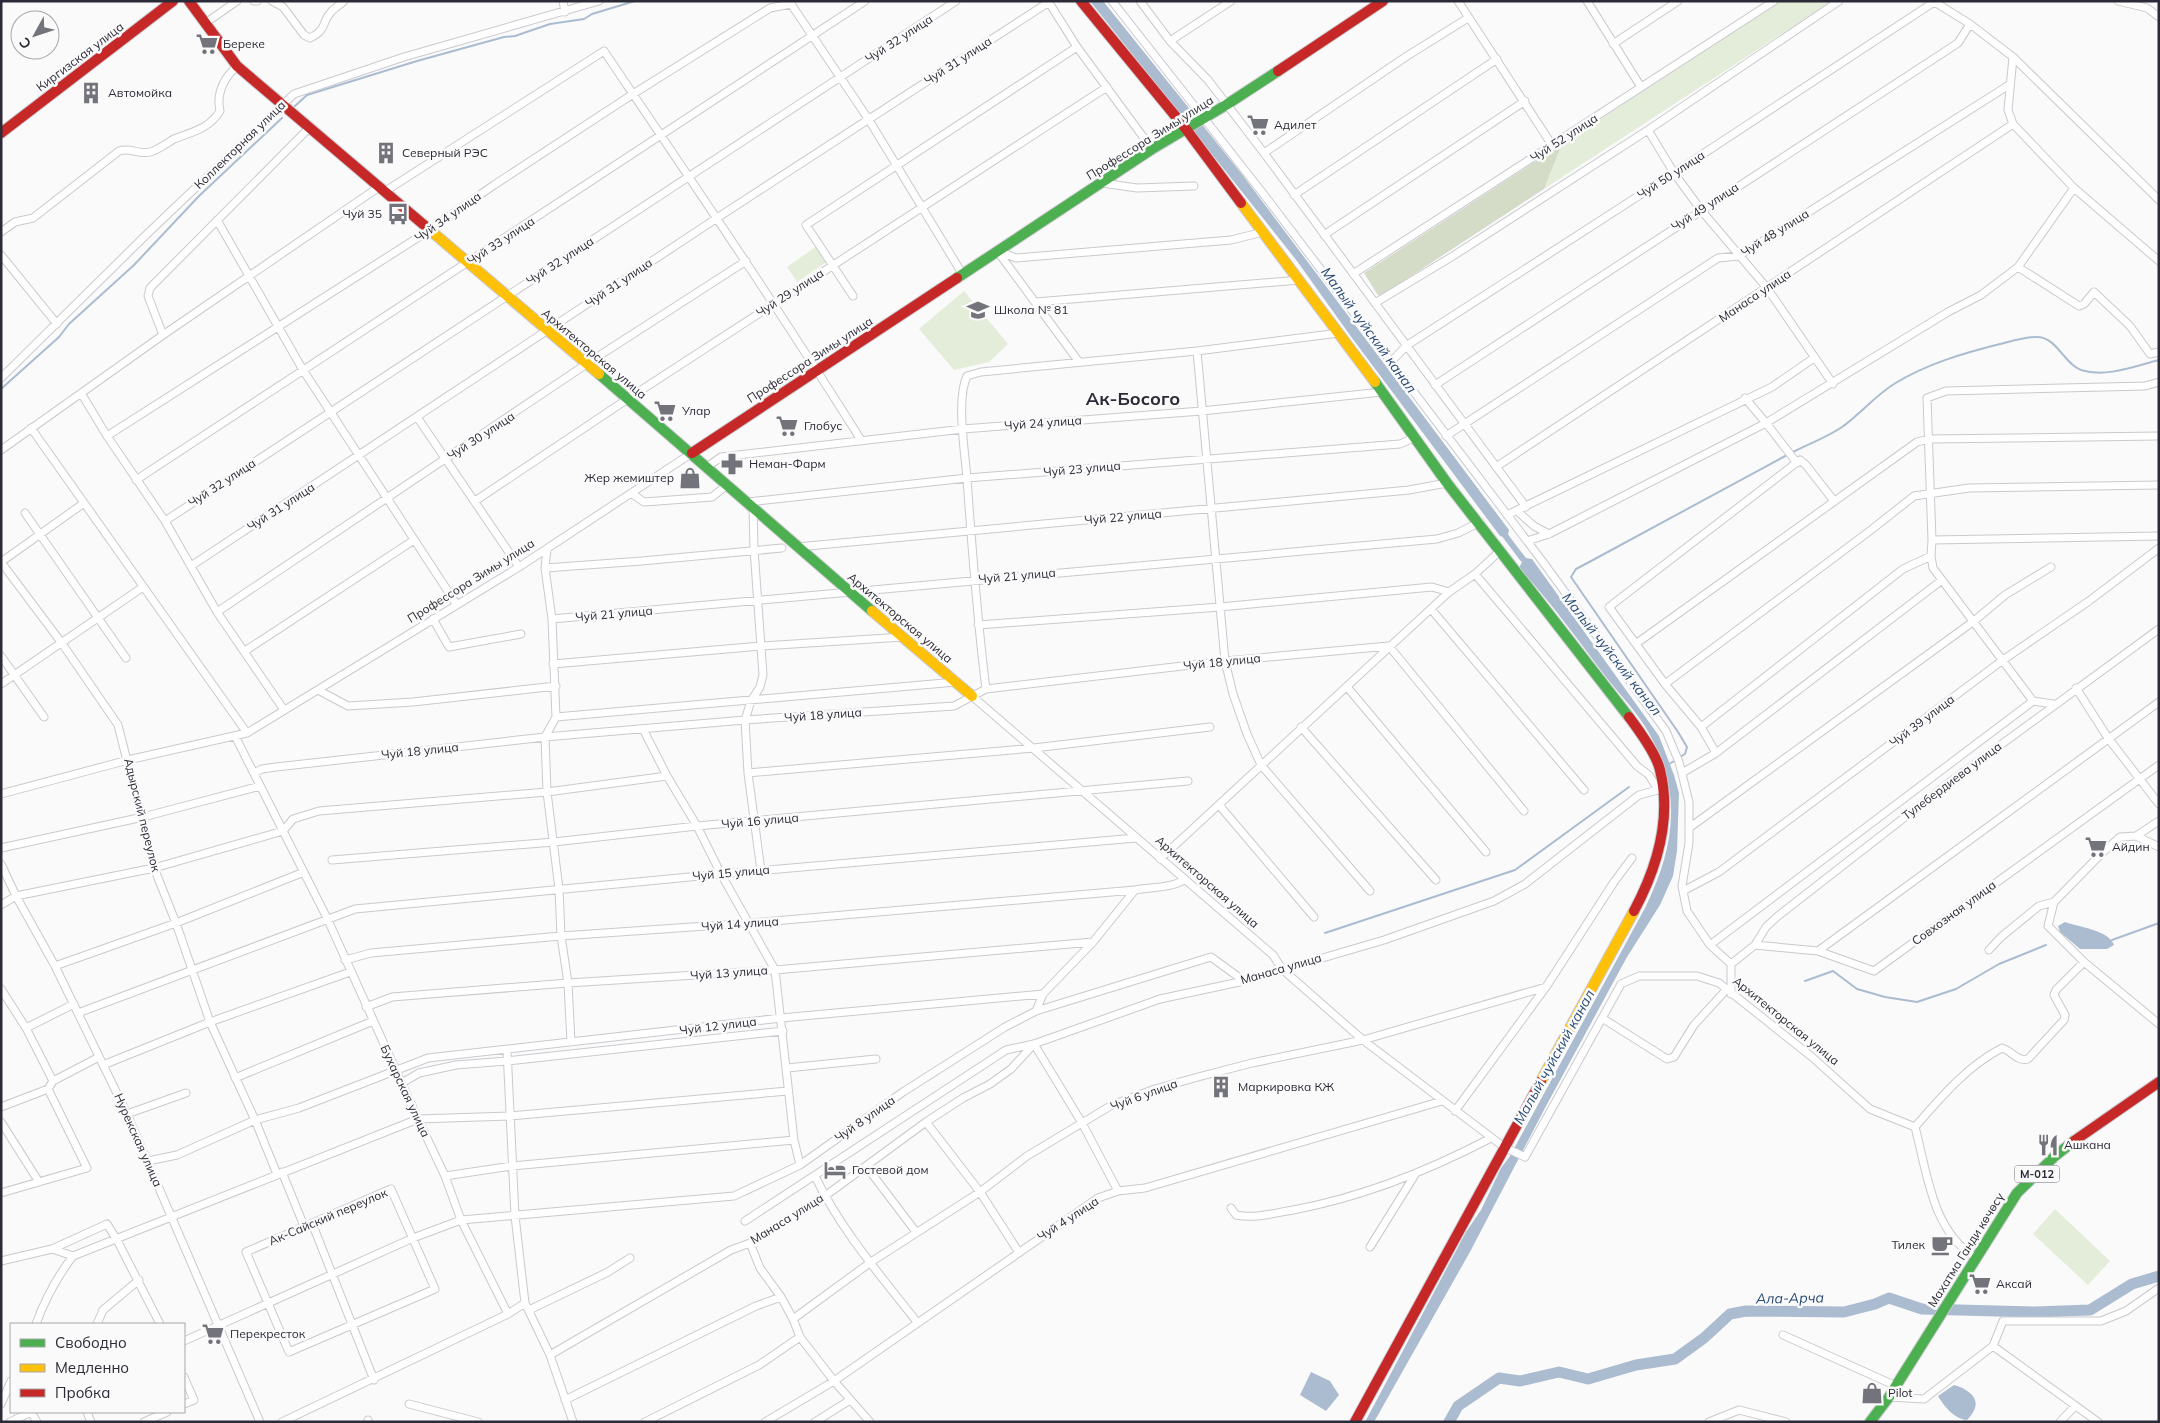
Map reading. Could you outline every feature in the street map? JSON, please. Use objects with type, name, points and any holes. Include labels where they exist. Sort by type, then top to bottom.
[{"type":"street","name":"Киргизская улица","points":[[1,133],[173,1]]},
{"type":"street","name":"Архитекторская улица","points":[[189,1],[207,22],[237,66],[281,105],[629,399],[849,592],[1034,748],[1184,880],[1273,954],[1282,969],[1363,1040],[1504,1147],[1526,1157],[1621,984],[1639,976],[1697,976],[1719,983],[1812,1057],[1870,1108],[1915,1127]]},
{"type":"street","points":[[207,22],[237,1]]},
{"type":"street","points":[[272,1],[282,7],[304,35],[310,38],[319,34],[324,27],[329,13],[344,1]]},
{"type":"street","points":[[563,1],[565,12]]},
{"type":"street","name":"Коллекторная улица","points":[[1,378],[147,234],[294,94],[376,66],[599,1]]},
{"type":"street","name":"Чуй 33 улица","points":[[136,480],[865,1]]},
{"type":"street","name":"Чуй 32 улица","points":[[165,521],[956,1]]},
{"type":"street","points":[[1081,1],[1186,129],[1300,280],[1447,482],[1480,522],[1639,730],[1660,769],[1662,829],[1660,846],[1648,884],[1355,1422]]},
{"type":"street","points":[[1112,1],[1265,196],[1527,541],[1666,731],[1682,773],[1689,802],[1689,843],[1682,886],[1687,911],[1710,945],[1731,964]]},
{"type":"street","points":[[1170,41],[1231,1]]},
{"type":"street","name":"Профессора Зимы улица","points":[[1,794],[128,760],[247,733],[547,549],[1152,149],[1226,105],[1383,1]]},
{"type":"street","points":[[1458,1],[1552,145]]},
{"type":"street","points":[[1613,44],[1678,1]]},
{"type":"street","name":"Чуй 52 улица","points":[[1353,274],[1774,1]]},
{"type":"street","points":[[1375,303],[1445,261],[1560,185],[1648,130],[1840,1]]},
{"type":"street","points":[[2118,1],[2148,8],[2159,17]]},
{"type":"street","points":[[2148,8],[2153,1]]},
{"type":"street","points":[[1048,2],[1152,149]]},
{"type":"street","name":"Чуй 31 улица","points":[[191,566],[717,218],[1048,2]]},
{"type":"street","points":[[1140,2],[1170,41],[1208,80],[1264,153],[1526,507]]},
{"type":"street","points":[[1590,2],[1613,44],[1641,87]]},
{"type":"street","points":[[1934,2],[1970,24],[2013,57],[2159,200]]},
{"type":"street","name":"Чуй 50 улица","points":[[1391,362],[1406,346],[1934,2]]},
{"type":"street","name":"Чуй 34 улица","points":[[107,436],[429,230],[633,94],[770,8],[791,4],[811,36]]},
{"type":"street","points":[[1264,153],[1406,56],[1468,18]]},
{"type":"street","name":"Чуй 49 улица","points":[[1435,385],[1958,43],[1970,24]]},
{"type":"street","points":[[811,36],[869,120],[963,275]]},
{"type":"street","points":[[853,296],[806,225],[1078,47]]},
{"type":"street","points":[[1,450],[250,276],[381,190],[604,50],[660,136],[746,261],[861,440]]},
{"type":"street","points":[[2013,57],[2008,110],[2013,124],[2074,188],[2159,262]]},
{"type":"street","points":[[1294,195],[1497,60]]},
{"type":"street","points":[[1,232],[15,222],[33,218],[119,151],[126,148],[150,153],[174,139],[198,131],[215,120],[220,111],[218,100],[220,89],[237,66]]},
{"type":"street","name":"Чуй 48 улица","points":[[1446,436],[1718,258],[1739,256],[2009,85]]},
{"type":"street","name":"Чуй 29 улица","points":[[475,501],[773,303],[923,208],[1107,86]]},
{"type":"street","points":[[1324,235],[1525,101]]},
{"type":"street","name":"Манаса улица","points":[[1496,467],[2013,124]]},
{"type":"street","points":[[163,335],[147,292],[309,128]]},
{"type":"street","points":[[1648,130],[1674,173],[1701,210],[1767,288],[1833,384]]},
{"type":"street","points":[[1102,183],[1136,188],[1194,186]]},
{"type":"street","points":[[1527,541],[1549,534],[1766,423],[1833,384],[1940,317],[1981,295],[2018,267],[2074,188]]},
{"type":"street","points":[[217,220],[303,370],[457,605]]},
{"type":"street","points":[[998,251],[1016,258],[1231,240],[1263,232]]},
{"type":"street","points":[[998,251],[1079,362]]},
{"type":"street","points":[[1,256],[57,324]]},
{"type":"street","name":"Чуй 30 улица","points":[[217,612],[587,364],[746,261]]},
{"type":"street","points":[[2018,267],[2080,306],[2094,292],[2130,326],[2150,354],[2159,352]]},
{"type":"street","points":[[1036,302],[1300,280]]},
{"type":"street","points":[[986,689],[974,580],[963,429],[963,385],[967,376],[981,372],[1197,351],[1339,333]]},
{"type":"street","points":[[1197,351],[1225,661],[1233,694],[1247,734],[1261,765],[1370,891]]},
{"type":"street","points":[[1507,515],[1772,386],[1814,358]]},
{"type":"street","points":[[2053,704],[2033,701],[1933,568],[1931,556],[1931,493],[1927,398],[1946,391],[2145,386],[2159,382]]},
{"type":"street","name":"Чуй 24 улица","points":[[708,467],[721,457],[861,440],[963,429],[1202,411],[1382,392]]},
{"type":"street","points":[[81,393],[107,436],[165,521],[217,612],[284,710]]},
{"type":"street","points":[[1746,398],[1797,463]]},
{"type":"street","points":[[417,417],[519,567]]},
{"type":"street","points":[[31,428],[247,733]]},
{"type":"street","points":[[1637,644],[1917,442],[1929,439],[2159,436]]},
{"type":"street","name":"Чуй 23 улица","points":[[750,505],[966,478],[1400,444],[1416,437]]},
{"type":"street","points":[[1716,753],[1701,727],[1665,684],[1609,606],[1800,460],[1806,465],[1831,503]]},
{"type":"street","name":"Чуй 22 улица","points":[[797,547],[1409,490],[1447,482]]},
{"type":"street","points":[[631,493],[644,502],[712,497],[728,485]]},
{"type":"street","points":[[1665,684],[1872,530],[1914,496],[1969,488],[2159,485]]},
{"type":"street","points":[[1,562],[84,503]]},
{"type":"street","points":[[750,505],[763,675],[760,687],[751,701],[745,720],[748,773],[761,871]]},
{"type":"street","points":[[1518,511],[1534,526],[1549,534]]},
{"type":"street","points":[[25,513],[126,658]]},
{"type":"street","name":"Чуй 21 улица","points":[[552,619],[1437,539],[1458,533],[1480,522]]},
{"type":"street","points":[[1932,540],[2159,536]]},
{"type":"street","points":[[245,651],[414,540]]},
{"type":"street","points":[[545,568],[782,548]]},
{"type":"street","name":"Чуй 39 улица","points":[[1683,891],[1719,872],[2003,660],[2089,601],[2159,548]]},
{"type":"street","points":[[547,549],[545,568],[552,619],[553,664],[556,686],[556,717],[545,737],[547,792],[559,889],[561,936],[568,983],[572,1042]]},
{"type":"street","points":[[1160,859],[1389,646],[1449,592],[1475,574],[1501,550]]},
{"type":"street","points":[[1701,727],[1903,569],[1931,556]]},
{"type":"street","name":"Адырский переулок","points":[[1,562],[61,642],[118,725],[143,817],[154,868],[176,923],[190,969],[210,1022],[280,1173],[332,1275],[374,1380]]},
{"type":"street","points":[[1689,828],[1974,622],[2006,595],[2051,567]]},
{"type":"street","points":[[1475,574],[1637,766],[1653,780],[1660,790]]},
{"type":"street","points":[[1682,773],[1716,753],[1942,580]]},
{"type":"street","points":[[1,684],[143,586]]},
{"type":"street","points":[[978,625],[1220,607],[1432,586],[1449,592]]},
{"type":"street","points":[[1431,608],[1584,790]]},
{"type":"street","points":[[433,619],[449,647],[521,634]]},
{"type":"street","name":"Тулебердиева улица","points":[[1755,945],[1766,927],[1778,916],[2053,704],[2159,629]]},
{"type":"street","points":[[553,664],[761,646],[904,637]]},
{"type":"street","points":[[1389,646],[1524,811]]},
{"type":"street","name":"Чуй 18 улица","points":[[254,773],[276,767],[545,737],[745,720],[954,706],[986,689],[1225,661],[1389,646]]},
{"type":"street","points":[[1,656],[44,717]]},
{"type":"street","points":[[556,717],[956,682]]},
{"type":"street","points":[[318,690],[348,706],[413,702],[556,686]]},
{"type":"street","points":[[1347,687],[1486,852]]},
{"type":"street","points":[[2076,688],[2108,738],[2159,804]]},
{"type":"street","points":[[1710,945],[2033,701]]},
{"type":"street","points":[[1818,951],[2159,702]]},
{"type":"street","points":[[748,773],[1034,748],[1210,727]]},
{"type":"street","points":[[1301,727],[1436,880]]},
{"type":"street","points":[[643,728],[667,776],[697,826],[721,874],[775,970],[794,1140],[800,1165]]},
{"type":"street","name":"Бухарская улица","points":[[235,736],[327,918],[366,1007],[445,1176],[462,1220],[508,1314]]},
{"type":"street","name":"Совхозная улица","points":[[1755,945],[1818,951],[1874,971],[2159,765]]},
{"type":"street","points":[[1,906],[16,896],[154,868],[283,831],[293,819],[319,811],[547,792],[667,776]]},
{"type":"street","name":"Чуй 16 улица","points":[[332,860],[554,842],[697,826],[1085,792],[1188,781]]},
{"type":"street","points":[[1,848],[143,817],[260,786]]},
{"type":"street","name":"Манаса улица","points":[[745,1221],[1006,1050],[1034,1044],[1160,999],[1244,981],[1384,940],[1494,901],[1525,884],[1639,795],[1660,790]]},
{"type":"street","points":[[1219,804],[1314,917]]},
{"type":"street","points":[[2136,836],[2159,820]]},
{"type":"street","points":[[2159,847],[2136,836],[2120,837],[2054,902],[2048,926],[2084,962],[2159,1024]]},
{"type":"street","name":"Чуй 15 улица","points":[[78,1012],[355,909],[721,874],[1136,838]]},
{"type":"street","points":[[1455,1111],[1546,987],[1614,882],[1632,858]]},
{"type":"street","name":"Нурекская улица","points":[[1,864],[16,896],[55,966],[127,1114],[260,1422]]},
{"type":"street","points":[[55,966],[176,923],[304,872]]},
{"type":"street","name":"Чуй 14 улица","points":[[345,960],[371,953],[561,936],[750,923],[1135,890],[1159,885],[1175,885],[1184,880]]},
{"type":"street","points":[[1036,1011],[1043,994],[1093,942],[1135,890]]},
{"type":"street","points":[[1989,950],[2001,937],[2039,906],[2054,902]]},
{"type":"street","name":"Чуй 13 улица","points":[[366,1007],[392,997],[568,983],[775,970],[1093,942]]},
{"type":"street","points":[[1602,1018],[1667,1060],[1670,1059],[1674,1057],[1694,1025],[1728,992],[1731,964],[1755,945]]},
{"type":"street","name":"Чуй 8 улица","points":[[185,1341],[270,1304],[413,1238],[462,1220],[734,1196],[800,1165],[903,1092],[1006,1027],[1036,1011],[1211,957],[1244,981]]},
{"type":"street","points":[[1975,1257],[1963,1250],[1942,1222],[1915,1127],[1950,1088],[1992,1053],[2002,1048],[2009,1050],[2022,1061],[2028,1059],[2064,1020],[2065,1015],[2055,1000],[2056,990],[2084,962]]},
{"type":"street","points":[[103,1065],[210,1022],[350,972]]},
{"type":"street","name":"Чуй 6 улица","points":[[793,1319],[871,1262],[980,1192],[1027,1156],[1112,1105],[1155,1089],[1252,1063],[1363,1040],[1546,987]]},
{"type":"street","points":[[1,989],[26,1028],[53,1080]]},
{"type":"street","name":"Чуй 12 улица","points":[[148,1161],[177,1155],[255,1120],[299,1108],[428,1058],[781,1018],[1043,994]]},
{"type":"street","points":[[26,1028],[74,1004]]},
{"type":"street","points":[[235,1078],[373,1021]]},
{"type":"street","points":[[402,1084],[418,1073],[456,1065],[508,1061],[783,1030]]},
{"type":"street","points":[[1034,1044],[1082,1123],[1118,1191]]},
{"type":"street","name":"Манаса улица","points":[[550,1355],[731,1250],[750,1244],[824,1196],[926,1122],[1011,1069],[1034,1044]]},
{"type":"street","points":[[507,1050],[515,1216],[527,1307],[550,1355],[573,1422]]},
{"type":"street","points":[[1,1106],[48,1089],[53,1080],[99,1057]]},
{"type":"street","points":[[787,1068],[876,1059]]},
{"type":"street","name":"Махатма Ганди көчөсү","points":[[1870,1422],[1896,1386],[1975,1257],[2017,1193],[2084,1133],[2159,1082]]},
{"type":"street","points":[[1,1193],[87,1168],[48,1089]]},
{"type":"street","points":[[36,1323],[42,1305],[58,1276],[73,1256],[418,1119],[510,1116],[788,1091]]},
{"type":"street","points":[[127,1114],[186,1093]]},
{"type":"street","name":"Чуй 4 улица","points":[[765,1422],[834,1381],[1018,1251],[1098,1198],[1118,1191],[1145,1188],[1442,1101]]},
{"type":"street","points":[[1,1122],[39,1182]]},
{"type":"street","points":[[926,1122],[980,1192],[1018,1251]]},
{"type":"street","points":[[1231,1208],[1236,1215],[1250,1218],[1318,1205],[1382,1187],[1461,1154],[1491,1138]]},
{"type":"street","points":[[445,1176],[512,1166],[794,1140]]},
{"type":"street","points":[[866,1166],[916,1232]]},
{"type":"street","points":[[1370,1247],[1417,1172]]},
{"type":"street","points":[[815,1176],[824,1196],[917,1322]]},
{"type":"street","name":"Ак-Сайский переулок","points":[[391,1188],[435,1289],[289,1352],[270,1304],[246,1252],[308,1225],[391,1188]]},
{"type":"street","points":[[1,1261],[52,1249],[107,1224],[139,1280],[160,1323]]},
{"type":"street","points":[[750,1244],[760,1268],[781,1297],[800,1337],[834,1381],[870,1422]]},
{"type":"street","points":[[52,1249],[73,1256]]},
{"type":"street","points":[[282,1422],[374,1380],[508,1314],[608,1272],[630,1258]]},
{"type":"street","points":[[97,1323],[103,1310],[139,1280]]},
{"type":"street","points":[[1889,1396],[1924,1399],[1993,1346],[2003,1321],[2101,1321],[2126,1311],[2159,1288]]},
{"type":"street","points":[[565,1400],[756,1306],[781,1297]]},
{"type":"street","points":[[1783,1335],[1896,1386]]},
{"type":"street","points":[[645,1422],[759,1365],[800,1337]]},
{"type":"street","points":[[1993,1346],[2098,1422]]},
{"type":"street","points":[[185,1379],[194,1400],[185,1404]]},
{"type":"street","points":[[1,1404],[10,1383]]},
{"type":"street","points":[[815,1422],[850,1400]]},
{"type":"street","points":[[409,1404],[478,1422]]},
{"type":"street","points":[[2060,1422],[2075,1406]]},
{"type":"street","points":[[1709,1422],[1739,1410],[1786,1422]]},
{"type":"street","points":[[10,1422],[29,1413]]},
{"type":"street","points":[[144,1422],[165,1413]]},
{"type":"green space","points":[[1780,1],[1832,1],[1544,189],[1562,144]]},
{"type":"green space","points":[[1562,144],[1544,189],[1379,297],[1364,273]]},
{"type":"green space","points":[[817,246],[828,261],[797,282],[787,267]]},
{"type":"green space","points":[[964,291],[1008,344],[989,362],[954,370],[919,329]]},
{"type":"green space","points":[[2055,1209],[2110,1261],[2088,1285],[2033,1234]]},
{"type":"water","points":[[1090,1],[1103,1],[1241,173],[1509,530],[1508,535],[1511,540],[1508,542],[1504,537],[1500,536],[1297,261]]},
{"type":"water","points":[[1519,550],[1526,558],[1532,559],[1659,736],[1679,793],[1677,851],[1673,876],[1660,905],[1627,957],[1471,1250],[1378,1415],[1374,1422],[1365,1422],[1466,1232],[1481,1210],[1501,1168],[1510,1156],[1645,908],[1663,864],[1668,843],[1671,822],[1671,800],[1660,757],[1646,727],[1564,621],[1519,568],[1522,562],[1515,552]]},
{"type":"water","points":[[2065,922],[2100,932],[2111,940],[2114,945],[2107,949],[2080,949],[2060,932],[2058,926]]},
{"type":"water","points":[[1311,1372],[1330,1381],[1339,1395],[1326,1411],[1300,1395]]},
{"type":"water","points":[[1954,1385],[1971,1394],[1976,1403],[1972,1414],[1967,1420],[1954,1415],[1946,1408],[1938,1396]]},
{"type":"waterway","points":[[295,106],[307,95],[417,61],[504,37],[515,36],[550,24],[584,19],[592,14],[635,1]]},
{"type":"waterway","points":[[1,389],[59,337],[69,324],[134,265],[199,196],[282,118]]},
{"type":"waterway","points":[[1791,453],[1842,427],[1874,399],[1906,377],[1946,360],[2023,338],[2044,338],[2050,341],[2075,367],[2091,372],[2110,372],[2159,360]]},
{"type":"waterway","points":[[1680,757],[1685,754],[1687,747],[1678,732],[1571,577],[1576,569],[1787,455]]},
{"type":"waterway","name":"Малый чуйский канал","points":[[1504,534],[1522,558]]},
{"type":"waterway","points":[[1669,764],[1676,760]]},
{"type":"waterway","points":[[1325,933],[1515,870],[1629,787]]},
{"type":"waterway","points":[[2112,940],[2159,923]]},
{"type":"waterway","points":[[1805,981],[1833,971],[1857,989],[1885,997],[1917,1002],[1956,989],[1999,964],[2046,945]]},
{"type":"waterway","name":"Ала-Арча","points":[[1449,1422],[1458,1406],[1499,1378],[1520,1381],[1559,1372],[1588,1379],[1636,1365],[1675,1359],[1704,1338],[1730,1314],[1746,1311],[1844,1312],[1875,1304],[1889,1298],[1922,1309],[2035,1312],[2090,1310],[2132,1284],[2159,1276]]},
{"type":"traffic: fast","points":[[957,278],[1152,149],[1226,105],[1278,71]]},
{"type":"traffic: fast","points":[[599,374],[872,611]]},
{"type":"traffic: fast","points":[[1375,382],[1447,483],[1629,717]]},
{"type":"traffic: fast","points":[[1870,1422],[1889,1397],[2017,1193],[2055,1156],[2074,1141]]},
{"type":"traffic: slow","points":[[1241,203],[1375,382]]},
{"type":"traffic: slow","points":[[424,225],[599,374]]},
{"type":"traffic: slow","points":[[872,611],[972,696]]},
{"type":"traffic: slow","points":[[1541,1081],[1634,911]]},
{"type":"traffic: jam","points":[[1,133],[173,1]]},
{"type":"traffic: jam","points":[[189,1],[237,66],[424,225]]},
{"type":"traffic: jam","points":[[1081,1],[1186,129],[1241,203]]},
{"type":"traffic: jam","points":[[1278,71],[1383,1]]},
{"type":"traffic: jam","points":[[692,453],[957,278]]},
{"type":"traffic: jam","points":[[1629,717],[1647,743],[1658,764],[1663,788],[1664,807],[1660,843],[1649,878],[1634,911]]},
{"type":"traffic: jam","points":[[1355,1422],[1541,1081]]},
{"type":"traffic: jam","points":[[2074,1141],[2159,1082]]},
{"type":"place","name":"Береке","points":[[207,44]]},
{"type":"place","name":"Автомойка","points":[[91,93]]},
{"type":"place","name":"Адилет","points":[[1258,125]]},
{"type":"place","name":"Северный РЭС","points":[[386,153]]},
{"type":"place","name":"Чуй 35","points":[[398,214]]},
{"type":"place","name":"Школа № 81","points":[[978,310]]},
{"type":"place","name":"Улар","points":[[665,411]]},
{"type":"place","name":"Глобус","points":[[787,426]]},
{"type":"place","name":"Неман-Фарм","points":[[732,464]]},
{"type":"place","name":"Жер жемиштер","points":[[690,478]]},
{"type":"place","name":"Айдин","points":[[2096,847]]},
{"type":"place","name":"Маркировка КЖ","points":[[1221,1087]]},
{"type":"place","name":"Ашкана","points":[[2048,1145]]},
{"type":"place","name":"Гостевой дом","points":[[835,1170]]},
{"type":"place","name":"Тилек","points":[[1942,1245]]},
{"type":"place","name":"Аксай","points":[[1980,1284]]},
{"type":"place","name":"Перекресток","points":[[213,1334]]},
{"type":"place","name":"Pilot","points":[[1872,1393]]},
{"type":"district","name":"Ак-Босого","points":[[1133,399]]}]
